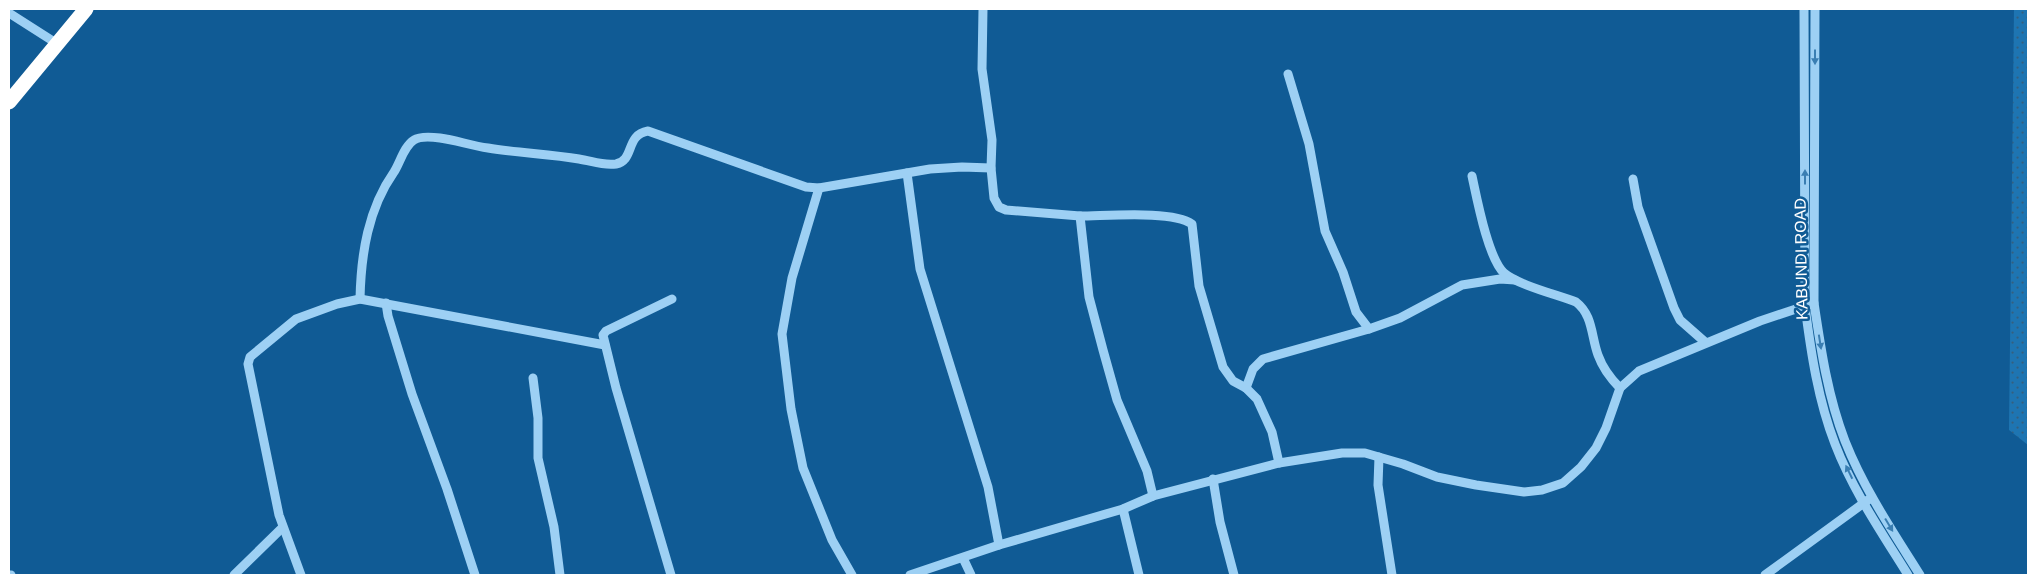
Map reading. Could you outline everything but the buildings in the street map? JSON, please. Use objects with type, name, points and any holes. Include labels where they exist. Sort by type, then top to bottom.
[{"type":"highway","points":[[10,101],[86,9]]},
{"type":"street","points":[[983,9],[982,70],[992,140],[991,168],[994,198],[999,207],[1006,210],[1080,216],[1161,216],[1188,221],[1192,224],[1199,286],[1224,367],[1233,381],[1246,388],[1257,399],[1265,416],[1279,463]]},
{"type":"street","name":"KABUNDI ROAD","points":[[1804,9],[1805,306],[1820,397],[1836,445],[1864,503],[1908,575]]},
{"type":"street","name":"KABUNDI ROAD","points":[[1815,9],[1814,303],[1830,394],[1845,442],[1872,497],[1920,575]]},
{"type":"street","points":[[9,13],[56,43]]},
{"type":"street","points":[[1288,74],[1309,144],[1325,231],[1343,272],[1356,312],[1369,329]]},
{"type":"street","points":[[360,298],[360,278],[371,215],[382,190],[399,165],[408,147],[412,141],[419,138],[439,138],[486,148],[579,159],[603,165],[618,164],[624,161],[636,136],[640,132],[648,131],[806,186],[819,188],[907,173],[962,167],[991,168]]},
{"type":"street","points":[[907,173],[920,269],[988,487],[999,545]]},
{"type":"street","points":[[1472,176],[1486,232],[1496,261],[1504,273],[1515,280],[1576,302],[1583,308],[1588,317],[1598,356],[1608,376],[1620,388]]},
{"type":"street","points":[[1633,179],[1638,208],[1674,308],[1680,320],[1705,342]]},
{"type":"street","points":[[819,188],[792,278],[782,334],[791,409],[803,468],[832,540],[852,575]]},
{"type":"street","points":[[1080,216],[1083,253],[1090,297],[1103,350],[1117,400],[1147,471],[1153,496]]},
{"type":"street","points":[[1246,388],[1253,369],[1263,359],[1369,329],[1400,318],[1462,285],[1492,280],[1515,280]]},
{"type":"street","points":[[301,575],[282,528],[248,364],[250,357],[296,319],[360,298],[605,346]]},
{"type":"street","points":[[670,575],[603,335],[606,331],[672,299]]},
{"type":"street","points":[[386,303],[388,316],[412,394],[447,489],[475,575]]},
{"type":"street","points":[[910,575],[999,545],[1123,509],[1153,496],[1213,479],[1279,463],[1342,453],[1365,453],[1437,477],[1476,485],[1524,492],[1542,490],[1563,483],[1591,455],[1606,428],[1620,388],[1639,371],[1705,342],[1814,303]]},
{"type":"street","points":[[533,378],[538,418],[538,458],[554,526],[560,575]]},
{"type":"street","points":[[1379,457],[1380,497],[1392,575]]},
{"type":"street","points":[[1213,479],[1220,522],[1234,575]]},
{"type":"street","points":[[1766,575],[1872,497]]},
{"type":"street","points":[[1123,509],[1139,575]]},
{"type":"street","points":[[234,575],[282,528]]},
{"type":"street","points":[[963,558],[971,575]]},
{"type":"shaded area","points":[[2014,9],[2028,9],[2028,445],[2009,430]]}]
